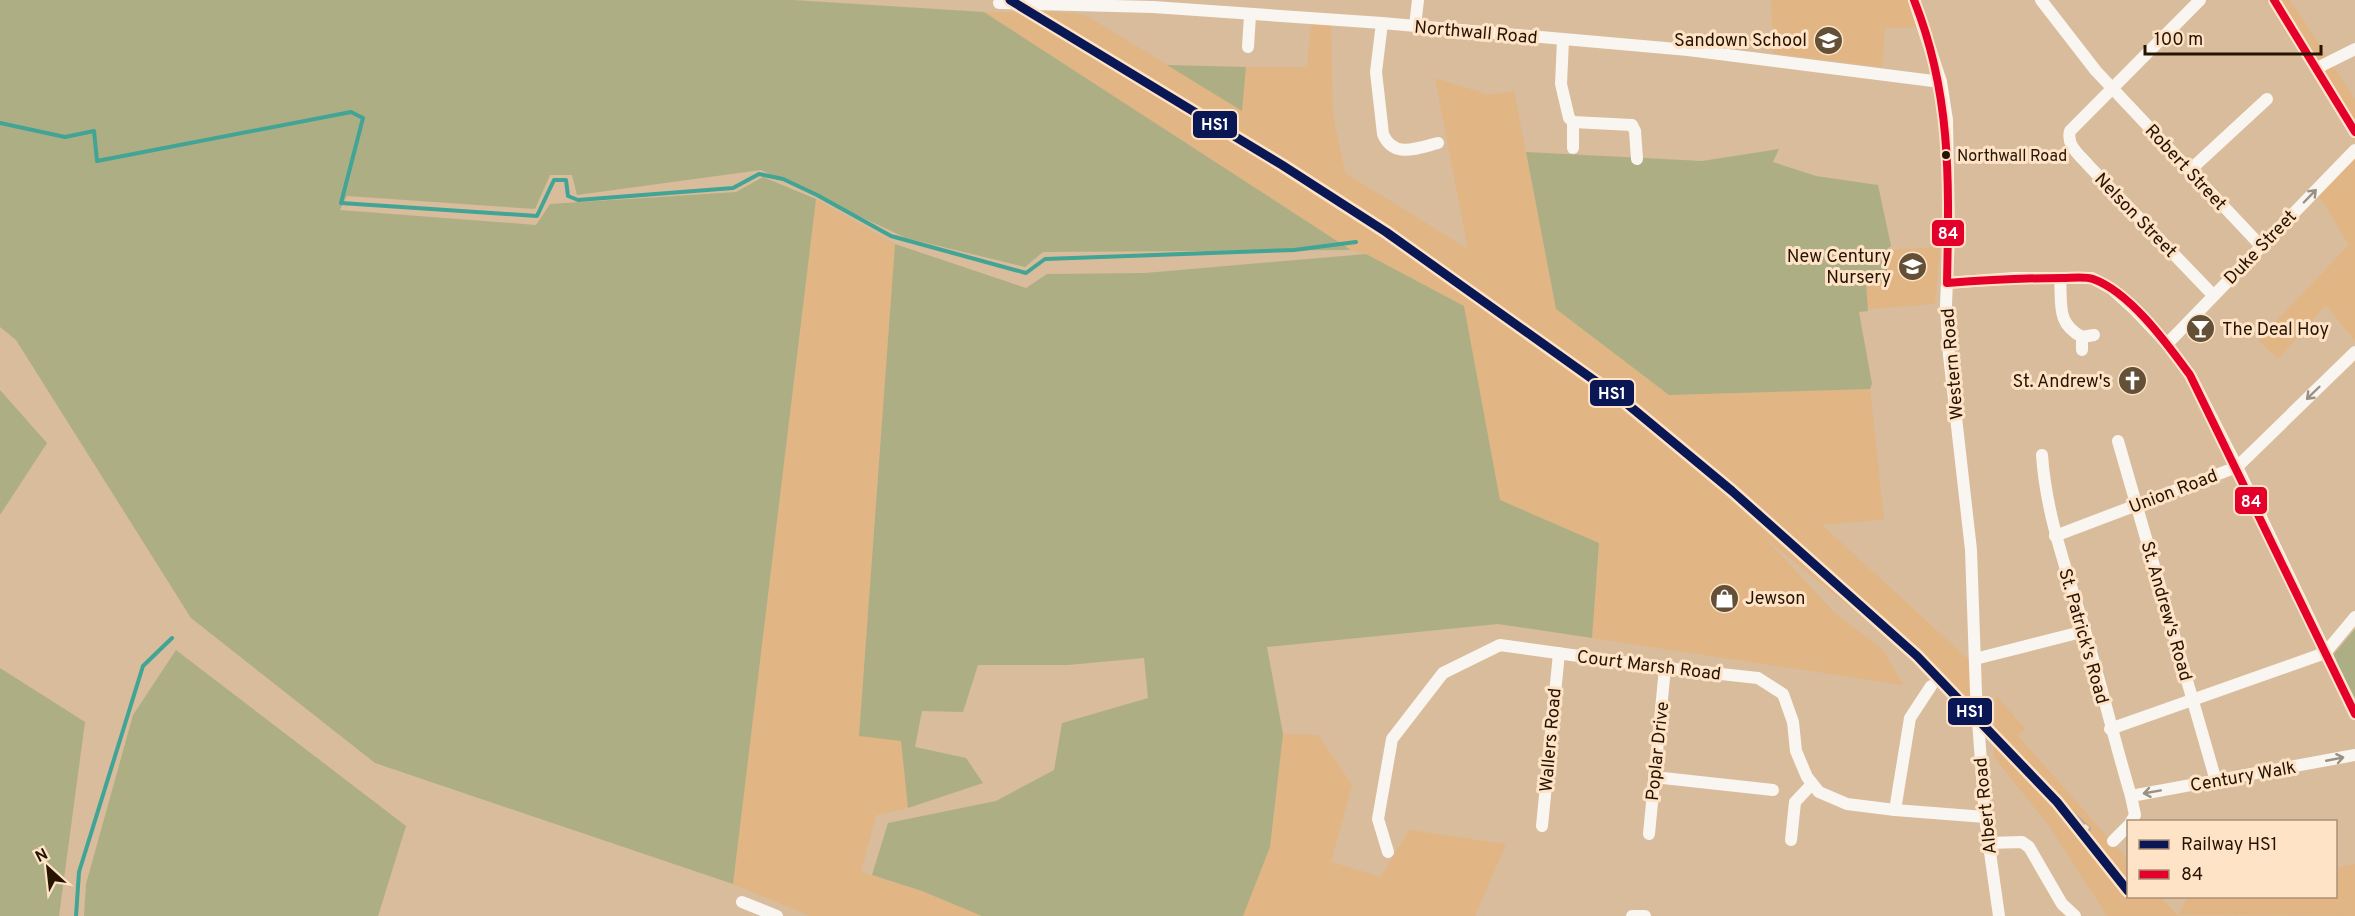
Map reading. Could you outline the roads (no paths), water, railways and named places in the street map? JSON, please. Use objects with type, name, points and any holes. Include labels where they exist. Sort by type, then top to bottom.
[{"type":"street","points":[[1415,26],[1418,0]]},
{"type":"street","name":"Western Road","points":[[1914,0],[1941,82],[1949,158],[1947,284],[1949,355],[1971,550],[1975,659]]},
{"type":"street","name":"Robert Street","points":[[2042,0],[2112,87],[2261,246]]},
{"type":"street","points":[[2112,87],[2200,0]]},
{"type":"street","points":[[2277,1],[2352,119],[2355,132]]},
{"type":"street","name":"Northwall Road","points":[[999,3],[1153,3],[1250,15],[1382,23],[1688,50],[1941,82]]},
{"type":"street","points":[[1248,47],[1250,15]]},
{"type":"street","points":[[1382,23],[1376,72],[1383,134],[1386,142],[1392,147],[1405,150],[1438,143]]},
{"type":"street","points":[[1563,40],[1561,84],[1569,118],[1573,122],[1573,148]]},
{"type":"street","points":[[2318,68],[2355,49]]},
{"type":"street","name":"Nelson Street","points":[[2112,87],[2070,131],[2070,145],[2213,295]]},
{"type":"street","points":[[2189,171],[2261,113],[2267,99]]},
{"type":"street","points":[[1573,122],[1632,124],[1635,131],[1637,159]]},
{"type":"street","name":"Duke Street","points":[[2167,344],[2355,150]]},
{"type":"street","points":[[1947,284],[2015,278],[2092,278],[2112,288],[2167,344],[2190,375],[2237,467],[2355,714]]},
{"type":"street","points":[[2060,278],[2062,321],[2069,330],[2086,341]]},
{"type":"street","name":"Union Road","points":[[2055,536],[2237,467],[2355,352]]},
{"type":"street","name":"St. Andrew's Road","points":[[2118,441],[2216,781]]},
{"type":"street","name":"St. Patrick's Road","points":[[2042,455],[2044,483],[2055,536],[2085,631],[2110,729],[2131,796],[2132,820]]},
{"type":"street","points":[[2110,729],[2325,653],[2355,617]]},
{"type":"street","points":[[1975,659],[2085,631]]},
{"type":"street","name":"Court Marsh Road","points":[[1388,852],[1378,819],[1392,739],[1443,673],[1500,645],[1665,668],[1758,678],[1783,694],[1793,722],[1796,751],[1812,784]]},
{"type":"street","name":"Wallers Road","points":[[1542,826],[1559,653]]},
{"type":"street","name":"Albert Road","points":[[1975,659],[1985,817],[1999,916]]},
{"type":"street","name":"Poplar Drive","points":[[1648,834],[1665,668]]},
{"type":"street","points":[[1895,810],[1910,718],[1931,686]]},
{"type":"street","name":"Century Walk","points":[[2131,796],[2355,755]]},
{"type":"street","points":[[1654,777],[1773,790]]},
{"type":"street","points":[[1791,840],[1795,802],[1812,784],[1819,792],[1847,804],[1985,817]]},
{"type":"street","points":[[2113,841],[2127,826]]},
{"type":"street","points":[[1988,843],[2016,841],[2029,847],[2062,903],[2074,916]]},
{"type":"street","points":[[742,902],[777,916]]},
{"type":"street","points":[[1632,916],[1646,916]]},
{"type":"waterway","points":[[0,123],[65,137],[94,131],[97,161],[351,112],[363,118],[341,203],[537,216],[554,180],[566,180],[568,196],[578,200],[733,188],[759,174],[783,179],[891,236],[1026,273],[1045,259],[1294,250],[1356,242]]},
{"type":"waterway","points":[[76,916],[79,872],[143,666],[172,638]]},
{"type":"railway","points":[[2036,780],[2088,829]]},
{"type":"rail line","name":"HS1","points":[[1010,0],[1282,165],[1386,232],[1626,403],[1732,491],[1917,656],[2057,802],[2127,890]]},
{"type":"place","name":"Sandown School","points":[[1828,40]]},
{"type":"place","name":"Northwall Road","points":[[1946,155]]},
{"type":"place","name":"New Century Nursery","points":[[1912,266]]},
{"type":"place","name":"The Deal Hoy","points":[[2201,329]]},
{"type":"place","name":"St. Andrew's","points":[[2132,381]]},
{"type":"place","name":"Jewson","points":[[1724,598]]}]
